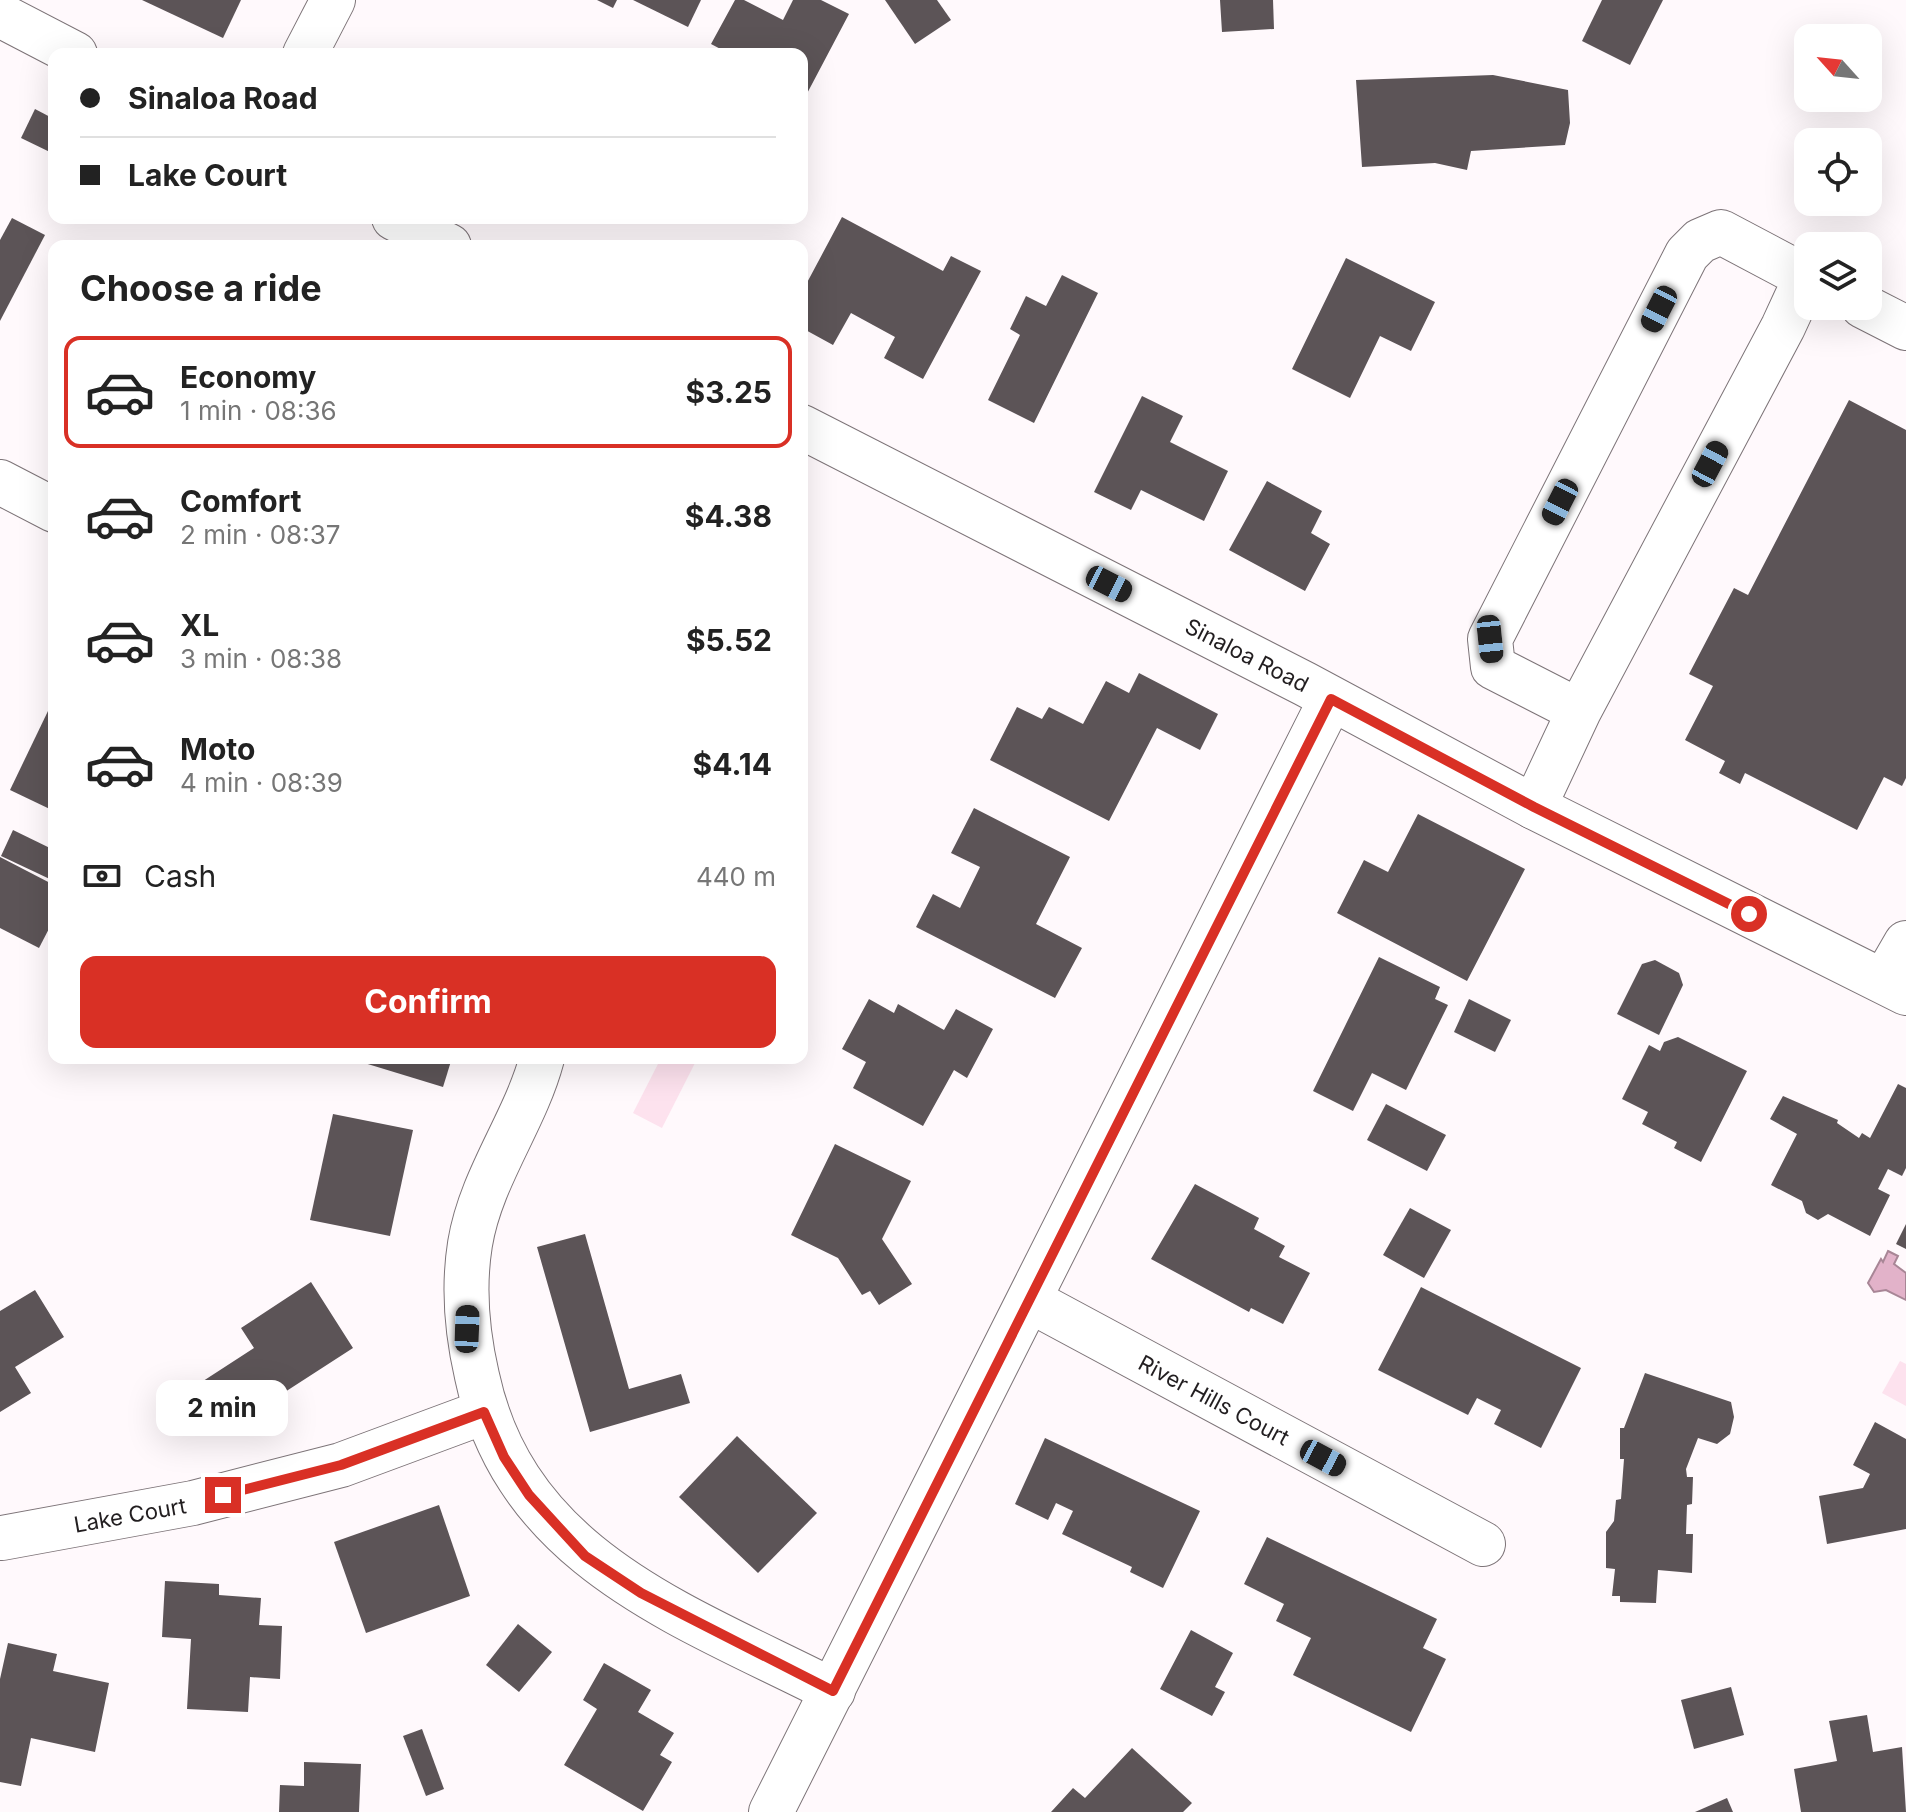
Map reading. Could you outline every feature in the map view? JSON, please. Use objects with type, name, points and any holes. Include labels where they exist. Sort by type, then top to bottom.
[{"type":"street","points":[[308,48],[333,0]]},
{"type":"street","points":[[0,15],[63,48]]},
{"type":"street","points":[[406,224],[437,240]]},
{"type":"street","points":[[1579,711],[1493,667],[1490,639],[1687,254],[1700,241],[1721,232],[1794,270]]},
{"type":"street","points":[[1534,807],[1579,711],[1794,304]]},
{"type":"street","points":[[1882,316],[1906,328]]},
{"type":"street","name":"Sinaloa Road","points":[[808,430],[1534,807],[1895,987]]},
{"type":"street","points":[[0,482],[48,507]]},
{"type":"street","points":[[771,1812],[1031,1301],[1331,699]]},
{"type":"street","points":[[1895,987],[1906,943]]},
{"type":"street","points":[[539,1064],[487,1183],[470,1244],[467,1329],[484,1412],[504,1457],[529,1495],[585,1556],[641,1593],[833,1691]]},
{"type":"street","name":"River Hills Court","points":[[1031,1301],[1483,1544]]},
{"type":"street","name":"Lake Court","points":[[2,1538],[193,1503],[341,1465],[484,1412]]},
{"type":"shaded area","points":[[658,1064],[694,1064],[662,1128],[633,1113]]},
{"type":"shaded area","points":[[1888,1251],[1898,1256],[1894,1264],[1906,1273],[1906,1300],[1886,1290],[1874,1292],[1868,1283]]},
{"type":"shaded area","points":[[1900,1361],[1906,1364],[1906,1406],[1882,1393]]},
{"type":"building","points":[[142,0],[241,0],[223,38]]},
{"type":"building","points":[[597,0],[617,0],[613,8]]},
{"type":"building","points":[[633,0],[701,0],[688,27]]},
{"type":"building","points":[[735,0],[744,0],[783,20],[793,0],[821,0],[849,14],[808,92],[808,48],[719,48],[711,44]]},
{"type":"building","points":[[885,0],[937,0],[951,20],[915,44]]},
{"type":"building","points":[[1220,0],[1273,0],[1274,29],[1222,32]]},
{"type":"building","points":[[1602,0],[1663,0],[1630,65],[1582,41]]},
{"type":"building","points":[[1493,75],[1568,90],[1570,123],[1565,145],[1471,151],[1467,170],[1435,163],[1362,167],[1356,80]]},
{"type":"building","points":[[35,109],[48,116],[48,151],[21,138]]},
{"type":"building","points":[[842,217],[943,271],[951,256],[981,271],[923,379],[884,358],[895,337],[851,313],[833,345],[808,331],[808,281]]},
{"type":"building","points":[[12,218],[45,235],[0,321],[0,240]]},
{"type":"building","points":[[1346,258],[1435,302],[1411,351],[1380,336],[1350,398],[1292,369]]},
{"type":"building","points":[[1062,275],[1098,293],[1034,423],[988,400],[1020,335],[1010,329],[1026,296],[1046,306]]},
{"type":"building","points":[[1142,396],[1183,416],[1170,442],[1228,471],[1204,521],[1141,490],[1131,510],[1094,492]]},
{"type":"building","points":[[1849,400],[1906,430],[1906,778],[1902,786],[1884,777],[1857,830],[1745,773],[1740,784],[1719,773],[1725,761],[1685,740],[1713,686],[1689,674],[1734,588],[1748,595]]},
{"type":"building","points":[[1267,481],[1322,511],[1311,533],[1330,544],[1305,591],[1229,550]]},
{"type":"building","points":[[1139,673],[1218,714],[1200,750],[1157,728],[1109,821],[990,760],[1017,707],[1042,719],[1049,707],[1083,724],[1106,681],[1129,693]]},
{"type":"building","points":[[48,711],[48,808],[10,790]]},
{"type":"building","points":[[974,808],[1070,857],[1036,924],[1082,948],[1055,998],[916,927],[933,894],[960,908],[980,867],[951,853]]},
{"type":"building","points":[[1418,814],[1525,869],[1467,981],[1337,913],[1364,860],[1388,872]]},
{"type":"building","points":[[13,830],[48,847],[48,878],[1,856]]},
{"type":"building","points":[[0,857],[48,882],[48,931],[39,948],[0,928]]},
{"type":"building","points":[[1379,957],[1440,987],[1435,999],[1448,1005],[1406,1090],[1372,1073],[1353,1111],[1313,1091]]},
{"type":"building","points":[[1655,960],[1679,973],[1683,985],[1659,1035],[1617,1014],[1642,964]]},
{"type":"building","points":[[869,999],[894,1013],[898,1004],[944,1030],[956,1009],[993,1029],[967,1078],[954,1070],[923,1126],[853,1088],[866,1062],[842,1049]]},
{"type":"building","points":[[1469,999],[1511,1020],[1495,1052],[1454,1032]]},
{"type":"building","points":[[1678,1037],[1747,1071],[1701,1162],[1674,1148],[1677,1142],[1642,1124],[1648,1112],[1622,1099],[1649,1045],[1660,1051],[1664,1042]]},
{"type":"building","points":[[368,1064],[450,1064],[443,1087]]},
{"type":"building","points":[[1898,1084],[1906,1088],[1906,1168],[1902,1176],[1888,1169],[1878,1189],[1890,1195],[1870,1236],[1828,1214],[1818,1220],[1806,1213],[1802,1201],[1771,1185],[1797,1134],[1770,1119],[1783,1096],[1838,1120],[1837,1123],[1859,1138],[1862,1133],[1870,1138]]},
{"type":"building","points":[[1386,1104],[1446,1135],[1427,1171],[1367,1140]]},
{"type":"building","points":[[333,1114],[413,1130],[390,1236],[310,1220]]},
{"type":"building","points":[[835,1144],[911,1181],[882,1239],[912,1284],[879,1305],[870,1291],[862,1295],[838,1258],[791,1235]]},
{"type":"building","points":[[1195,1184],[1259,1218],[1254,1229],[1285,1246],[1279,1257],[1310,1273],[1283,1324],[1251,1308],[1249,1312],[1151,1259]]},
{"type":"building","points":[[1410,1208],[1451,1230],[1424,1278],[1383,1255]]},
{"type":"building","points":[[1906,1224],[1906,1249],[1896,1244]]},
{"type":"building","points":[[585,1234],[629,1389],[681,1374],[690,1403],[590,1432],[537,1247]]},
{"type":"building","points":[[311,1282],[353,1348],[226,1430],[197,1385],[254,1348],[241,1328]]},
{"type":"building","points":[[1421,1287],[1581,1368],[1541,1448],[1494,1424],[1501,1410],[1477,1398],[1468,1415],[1378,1370]]},
{"type":"building","points":[[35,1290],[64,1337],[15,1367],[31,1393],[0,1412],[0,1311]]},
{"type":"building","points":[[1645,1373],[1731,1402],[1734,1417],[1730,1434],[1717,1444],[1698,1438],[1686,1469],[1687,1477],[1693,1477],[1692,1504],[1687,1505],[1686,1534],[1693,1534],[1692,1573],[1658,1570],[1656,1603],[1620,1602],[1620,1596],[1612,1596],[1615,1569],[1606,1568],[1606,1532],[1614,1521],[1616,1500],[1621,1499],[1624,1459],[1620,1459],[1620,1428],[1624,1428]]},
{"type":"building","points":[[1875,1422],[1906,1439],[1906,1529],[1827,1544],[1819,1496],[1863,1488],[1870,1474],[1853,1465]]},
{"type":"building","points":[[737,1436],[817,1513],[758,1573],[679,1497]]},
{"type":"building","points":[[1045,1438],[1200,1511],[1163,1588],[1130,1572],[1132,1567],[1062,1534],[1073,1511],[1056,1503],[1048,1520],[1015,1504]]},
{"type":"building","points":[[439,1505],[470,1596],[366,1633],[334,1542]]},
{"type":"building","points":[[1267,1537],[1437,1619],[1423,1648],[1446,1659],[1411,1732],[1293,1675],[1311,1638],[1276,1621],[1284,1604],[1244,1584]]},
{"type":"building","points":[[165,1581],[219,1584],[219,1595],[261,1598],[259,1625],[282,1626],[280,1679],[250,1677],[248,1712],[187,1709],[191,1639],[162,1637]]},
{"type":"building","points":[[518,1624],[552,1652],[519,1692],[486,1665]]},
{"type":"building","points":[[1191,1630],[1233,1653],[1215,1687],[1225,1692],[1212,1716],[1160,1689]]},
{"type":"building","points":[[8,1643],[57,1654],[53,1671],[109,1683],[95,1752],[31,1738],[21,1786],[0,1782],[0,1679]]},
{"type":"building","points":[[604,1663],[651,1690],[638,1712],[674,1733],[660,1755],[672,1762],[643,1811],[564,1765],[597,1709],[583,1700]]},
{"type":"building","points":[[1731,1687],[1744,1735],[1694,1749],[1681,1700]]},
{"type":"building","points":[[1867,1715],[1873,1752],[1902,1747],[1906,1812],[1801,1812],[1794,1769],[1837,1761],[1829,1721]]},
{"type":"building","points":[[422,1729],[444,1789],[426,1796],[403,1736]]},
{"type":"building","points":[[1132,1748],[1192,1803],[1183,1812],[1051,1812],[1073,1788],[1085,1798]]},
{"type":"building","points":[[304,1762],[361,1764],[359,1812],[279,1812],[280,1785],[304,1786]]},
{"type":"building","points":[[1727,1798],[1733,1812],[1695,1812]]},
{"type":"route","points":[[223,1495],[341,1465],[484,1412],[504,1457],[529,1495],[585,1556],[641,1593],[833,1691],[1331,699],[1534,807],[1749,914]]}]
